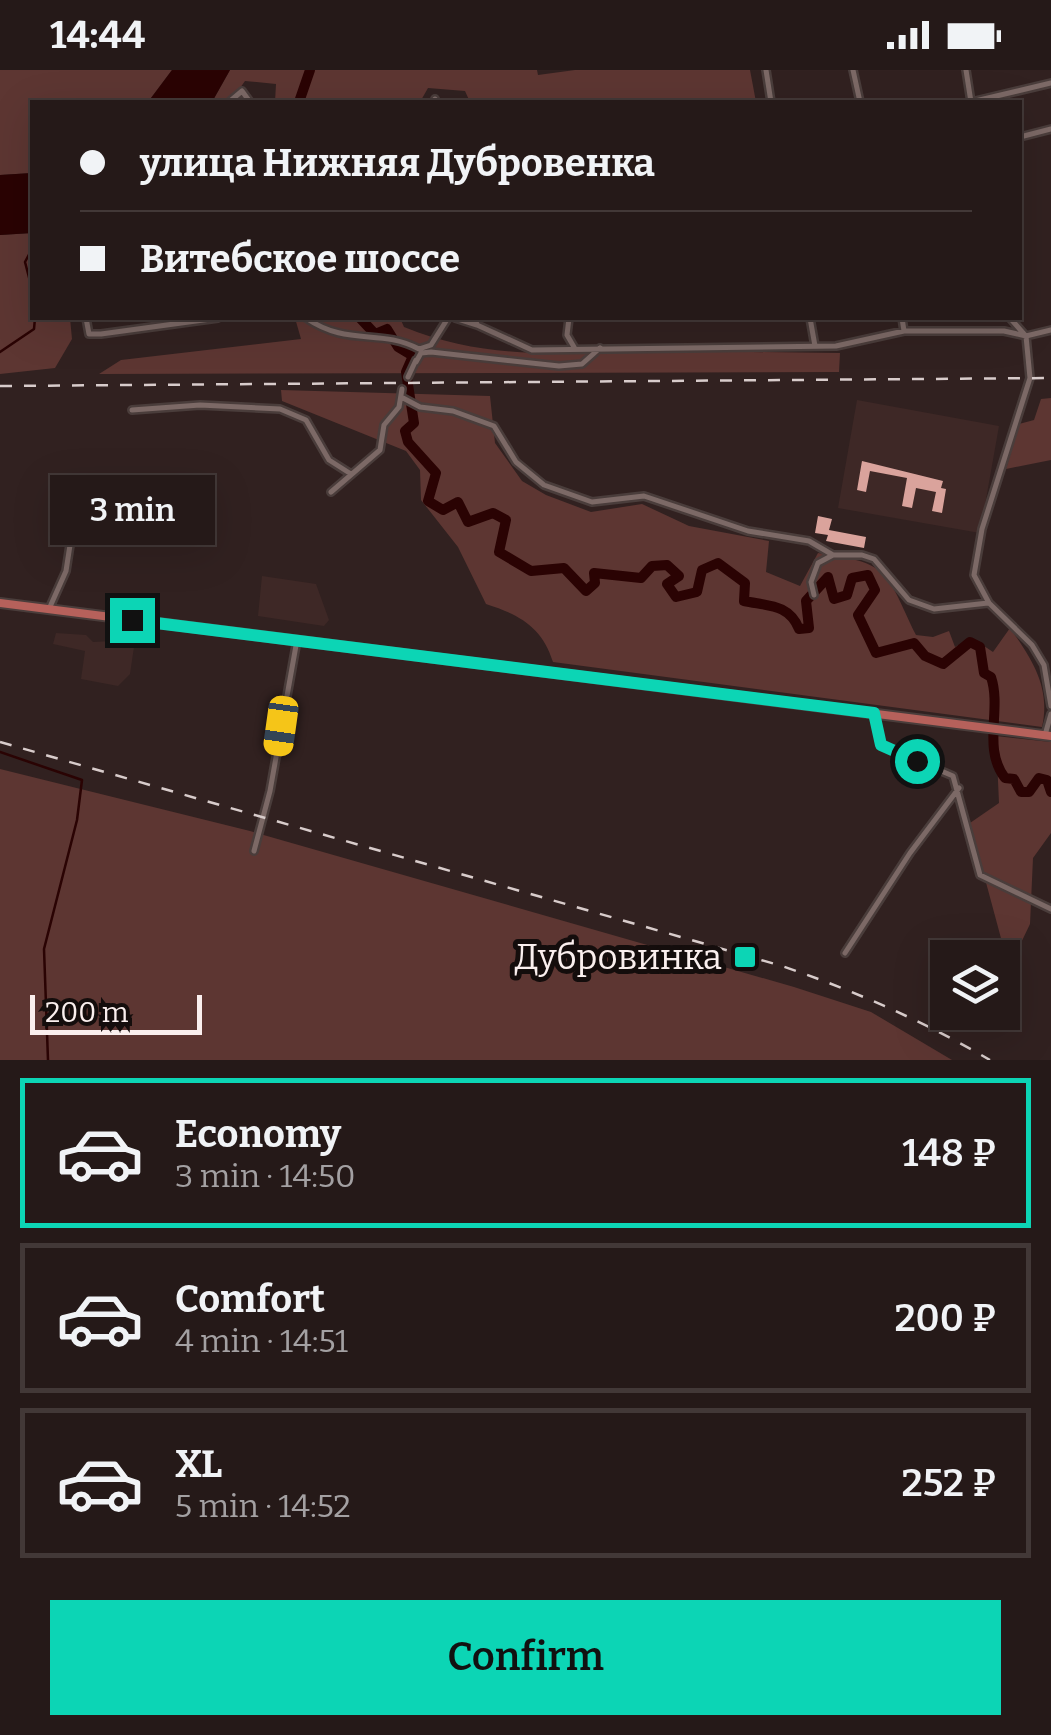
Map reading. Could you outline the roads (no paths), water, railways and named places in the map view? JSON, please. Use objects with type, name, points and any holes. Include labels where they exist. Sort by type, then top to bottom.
[{"type":"main road","points":[[0,603],[1048,736]]},
{"type":"street","points":[[766,70],[771,100]]},
{"type":"street","points":[[853,70],[860,100]]},
{"type":"street","points":[[966,70],[971,100]]},
{"type":"street","points":[[979,100],[1051,83]]},
{"type":"street","points":[[231,100],[242,91],[249,100]]},
{"type":"street","points":[[1022,136],[1051,129]]},
{"type":"street","points":[[86,320],[90,334],[202,320]]},
{"type":"street","points":[[309,320],[329,334],[399,338],[419,349],[431,345],[450,320]]},
{"type":"street","points":[[569,320],[568,335],[574,347]]},
{"type":"street","points":[[810,320],[815,346]]},
{"type":"street","points":[[902,320],[904,331]]},
{"type":"street","points":[[1012,320],[1026,336],[1030,378],[982,528],[974,575],[989,603],[1038,655],[1051,706]]},
{"type":"street","points":[[476,321],[521,348],[815,346],[904,331],[1004,331],[1026,336],[1051,330]]},
{"type":"street","points":[[408,377],[421,353],[559,366],[582,364],[601,346]]},
{"type":"street","points":[[416,362],[419,349]]},
{"type":"street","points":[[331,492],[380,450],[384,425],[404,398],[402,389]]},
{"type":"street","points":[[404,398],[494,426],[516,462],[544,485],[592,502],[644,496],[748,531],[808,541],[834,555]]},
{"type":"street","points":[[132,410],[200,406],[280,409],[306,420],[329,460],[351,474]]},
{"type":"street","points":[[49,609],[66,571],[80,487]]},
{"type":"street","points":[[814,595],[811,582],[818,563],[850,553],[874,559],[909,600],[934,609],[989,603]]},
{"type":"street","points":[[254,851],[270,791],[297,640]]},
{"type":"street","points":[[874,713],[881,745],[953,776],[980,875],[1051,909]]},
{"type":"street","points":[[1048,736],[1051,714]]},
{"type":"street","points":[[846,953],[910,852],[959,788]]},
{"type":"waterway","points":[[300,100],[310,70]]},
{"type":"waterway","points":[[30,253],[25,262],[30,281]]},
{"type":"waterway","points":[[0,352],[34,329],[35,320]]},
{"type":"waterway","points":[[362,320],[375,334],[387,329],[398,347],[413,356],[406,372],[414,423],[405,431],[408,442],[436,473],[428,501],[443,510],[458,502],[468,522],[493,513],[506,520],[499,552],[531,571],[564,568],[586,591],[595,583],[594,573],[641,578],[652,566],[667,565],[679,576],[667,584],[676,597],[697,592],[702,570],[718,563],[745,583],[744,601],[784,610],[799,629],[809,628],[806,601],[828,577],[834,599],[847,595],[852,578],[868,575],[875,590],[858,615],[876,653],[914,643],[925,656],[943,664],[970,642],[980,647],[984,673],[991,677],[994,690],[993,742],[998,766],[1005,778],[1014,779],[1021,792],[1029,792],[1039,778],[1047,780],[1051,792]]},
{"type":"waterway","points":[[0,752],[82,780],[77,820],[44,949],[48,1060]]},
{"type":"railway","points":[[0,386],[1051,378]]},
{"type":"railway","points":[[0,742],[782,966],[888,1008],[990,1060]]},
{"type":"place","name":"Дубровинка","points":[[745,957]]}]
